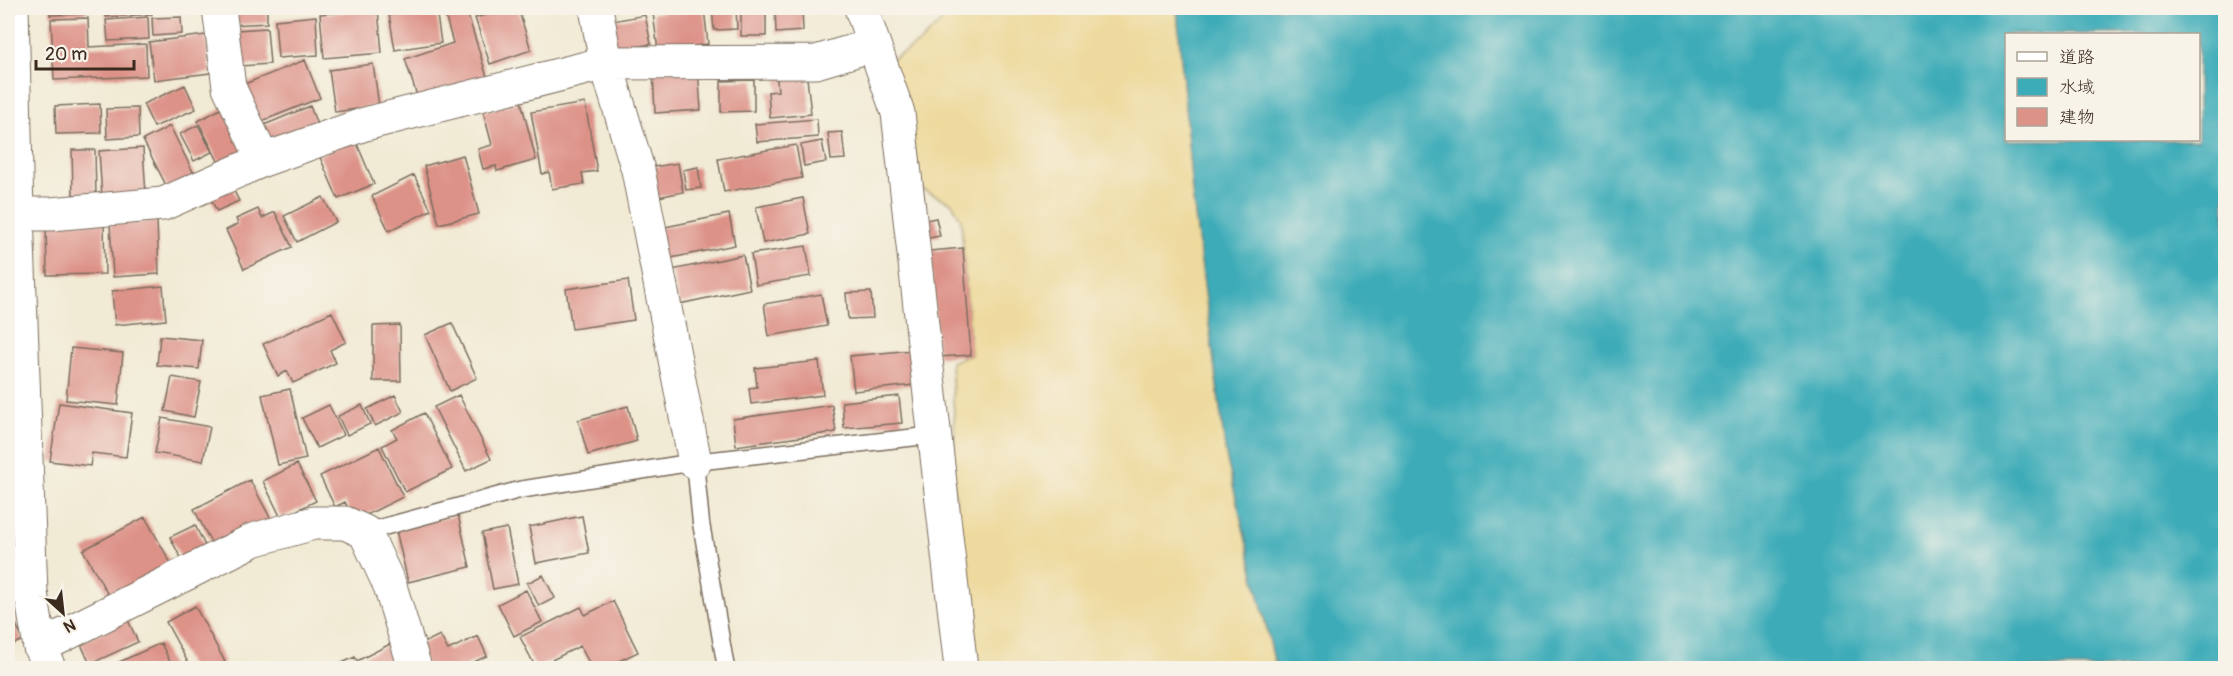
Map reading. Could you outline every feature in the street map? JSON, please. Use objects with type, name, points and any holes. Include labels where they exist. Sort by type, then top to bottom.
[{"type":"main road","points":[[12,8],[12,214],[19,583],[45,658],[253,540],[314,523],[345,523],[365,532],[390,586],[415,669]]},
{"type":"main road","points":[[219,8],[229,87],[263,160]]},
{"type":"main road","points":[[596,8],[606,63],[638,170],[695,462]]},
{"type":"main road","points":[[861,8],[898,113],[961,669]]},
{"type":"main road","points":[[12,214],[51,214],[162,204],[263,160],[365,124],[606,63],[816,62],[873,45]]},
{"type":"lane","points":[[365,532],[519,490],[695,462],[935,435]]},
{"type":"lane","points":[[695,462],[701,523],[726,669]]},
{"type":"sand","points":[[942,8],[1177,8],[1192,191],[1226,455],[1276,668],[976,668],[952,471],[955,433],[951,362],[971,355],[961,220],[952,203],[919,188],[890,60],[918,44],[941,22]]},
{"type":"water","points":[[1177,8],[2225,8],[2225,668],[1276,668],[1226,455],[1192,191]]},
{"type":"building","points":[[50,8],[86,8],[86,14],[50,15]]},
{"type":"building","points":[[105,8],[151,8],[152,14],[106,17]]},
{"type":"building","points":[[231,8],[267,8],[267,23],[232,25]]},
{"type":"building","points":[[436,8],[441,43],[395,50],[389,14]]},
{"type":"building","points":[[508,8],[518,8],[531,50],[490,64],[475,18]]},
{"type":"building","points":[[704,8],[708,44],[658,51],[653,13]]},
{"type":"building","points":[[712,8],[736,8],[737,29],[714,30]]},
{"type":"building","points":[[741,8],[766,8],[766,36],[741,36]]},
{"type":"building","points":[[775,8],[802,8],[803,31],[776,33]]},
{"type":"building","points":[[378,9],[382,53],[324,58],[320,14]]},
{"type":"building","points":[[467,12],[488,80],[419,102],[405,59],[453,43],[446,18]]},
{"type":"building","points":[[645,15],[651,44],[613,51],[607,22]]},
{"type":"building","points":[[316,16],[318,55],[278,58],[275,20]]},
{"type":"building","points":[[148,17],[149,39],[108,41],[106,20]]},
{"type":"building","points":[[181,17],[182,34],[153,36],[152,18]]},
{"type":"building","points":[[88,18],[89,47],[146,44],[147,76],[54,80],[51,19]]},
{"type":"building","points":[[267,28],[270,64],[239,66],[236,30]]},
{"type":"building","points":[[206,35],[210,73],[154,80],[149,42]]},
{"type":"building","points":[[305,60],[320,98],[257,123],[242,85]]},
{"type":"building","points":[[373,64],[379,106],[335,112],[329,70]]},
{"type":"building","points":[[698,68],[701,110],[655,113],[653,71]]},
{"type":"building","points":[[806,69],[811,114],[770,118],[768,92],[778,91],[776,71]]},
{"type":"building","points":[[754,80],[754,111],[721,112],[721,81]]},
{"type":"building","points":[[185,85],[196,109],[154,127],[143,104]]},
{"type":"building","points":[[521,101],[536,160],[497,171],[496,166],[483,169],[478,149],[492,145],[483,111]]},
{"type":"building","points":[[585,103],[597,171],[582,173],[584,184],[552,189],[549,172],[542,174],[531,112]]},
{"type":"building","points":[[100,104],[101,133],[56,134],[55,106]]},
{"type":"building","points":[[226,106],[251,155],[222,169],[198,121]]},
{"type":"building","points":[[310,106],[319,130],[267,151],[257,128]]},
{"type":"building","points":[[138,108],[139,137],[107,139],[106,109]]},
{"type":"building","points":[[817,119],[818,137],[757,142],[755,124]]},
{"type":"building","points":[[198,125],[212,152],[194,161],[180,134]]},
{"type":"building","points":[[170,126],[195,176],[168,189],[143,140]]},
{"type":"building","points":[[842,132],[845,159],[831,160],[828,133]]},
{"type":"building","points":[[355,139],[374,184],[338,199],[319,155]]},
{"type":"building","points":[[822,141],[826,162],[804,166],[801,145]]},
{"type":"building","points":[[796,145],[802,178],[724,192],[718,159]]},
{"type":"building","points":[[143,148],[146,195],[102,198],[99,151]]},
{"type":"building","points":[[72,150],[95,150],[96,195],[73,195]]},
{"type":"building","points":[[463,155],[479,214],[439,224],[424,166]]},
{"type":"building","points":[[678,163],[683,192],[653,198],[647,168]]},
{"type":"building","points":[[698,167],[701,188],[686,190],[683,170]]},
{"type":"building","points":[[414,175],[431,210],[389,231],[372,196]]},
{"type":"building","points":[[230,183],[239,201],[217,211],[208,194]]},
{"type":"building","points":[[323,197],[336,222],[297,242],[284,216]]},
{"type":"building","points":[[803,198],[810,234],[763,243],[756,207]]},
{"type":"building","points":[[258,209],[262,218],[275,212],[292,247],[244,269],[226,230],[238,224],[236,219]]},
{"type":"building","points":[[729,214],[735,245],[661,260],[655,229]]},
{"type":"building","points":[[936,218],[940,236],[923,239],[921,221]]},
{"type":"building","points":[[157,221],[159,274],[113,277],[110,224]]},
{"type":"building","points":[[104,222],[105,274],[47,275],[46,223]]},
{"type":"building","points":[[806,246],[811,276],[756,285],[751,254]]},
{"type":"building","points":[[963,248],[971,355],[938,357],[930,251]]},
{"type":"building","points":[[743,255],[750,289],[679,304],[672,270]]},
{"type":"building","points":[[628,280],[634,320],[572,329],[566,289]]},
{"type":"building","points":[[163,286],[166,320],[115,325],[112,291]]},
{"type":"building","points":[[871,292],[873,318],[848,319],[846,293]]},
{"type":"building","points":[[821,294],[827,326],[769,336],[764,304]]},
{"type":"building","points":[[332,312],[346,342],[330,350],[336,363],[293,383],[287,371],[278,376],[263,344]]},
{"type":"building","points":[[452,323],[477,378],[450,391],[425,335]]},
{"type":"building","points":[[400,325],[401,381],[373,381],[373,326]]},
{"type":"building","points":[[160,336],[202,340],[199,369],[157,365]]},
{"type":"building","points":[[71,348],[123,353],[118,405],[66,400]]},
{"type":"building","points":[[912,350],[915,385],[854,391],[850,356]]},
{"type":"building","points":[[819,361],[823,395],[751,404],[749,388],[757,387],[755,368]]},
{"type":"building","points":[[172,377],[201,382],[194,417],[165,411]]},
{"type":"building","points":[[290,389],[306,459],[278,465],[262,395]]},
{"type":"building","points":[[395,395],[403,412],[375,426],[367,409]]},
{"type":"building","points":[[459,395],[491,459],[466,471],[434,407]]},
{"type":"building","points":[[899,396],[902,423],[844,428],[842,402]]},
{"type":"building","points":[[59,403],[132,413],[126,457],[92,453],[90,466],[50,461]]},
{"type":"building","points":[[329,405],[344,435],[317,448],[302,418]]},
{"type":"building","points":[[362,405],[370,424],[347,435],[338,416]]},
{"type":"building","points":[[832,405],[836,432],[736,446],[733,419]]},
{"type":"building","points":[[628,406],[637,441],[588,455],[578,420]]},
{"type":"building","points":[[424,413],[452,469],[405,492],[382,446],[397,438],[392,430]]},
{"type":"building","points":[[162,418],[210,427],[203,461],[155,453]]},
{"type":"building","points":[[379,447],[403,497],[354,521],[345,502],[335,507],[320,476]]},
{"type":"building","points":[[297,464],[316,501],[281,518],[263,481]]},
{"type":"building","points":[[250,480],[274,525],[217,554],[194,509]]},
{"type":"building","points":[[458,515],[470,567],[408,582],[396,530]]},
{"type":"building","points":[[582,516],[589,553],[536,563],[529,527]]},
{"type":"building","points":[[145,517],[173,567],[111,600],[83,550]]},
{"type":"building","points":[[195,525],[210,556],[186,568],[170,537]]},
{"type":"building","points":[[507,528],[518,584],[493,589],[482,533]]},
{"type":"building","points":[[543,575],[555,598],[539,606],[527,583]]},
{"type":"building","points":[[526,590],[542,622],[514,636],[498,604]]},
{"type":"building","points":[[613,601],[638,652],[604,668],[592,668],[580,646],[536,668],[520,637],[581,607],[585,615]]},
{"type":"building","points":[[195,606],[225,662],[212,668],[191,668],[166,622]]},
{"type":"building","points":[[8,607],[23,640],[8,647]]},
{"type":"building","points":[[128,620],[138,642],[90,664],[80,642]]},
{"type":"building","points":[[440,635],[448,650],[478,636],[487,656],[461,668],[428,668],[417,646]]},
{"type":"building","points":[[161,643],[173,668],[106,668]]},
{"type":"building","points":[[392,643],[405,668],[331,668],[355,657],[357,661]]}]
